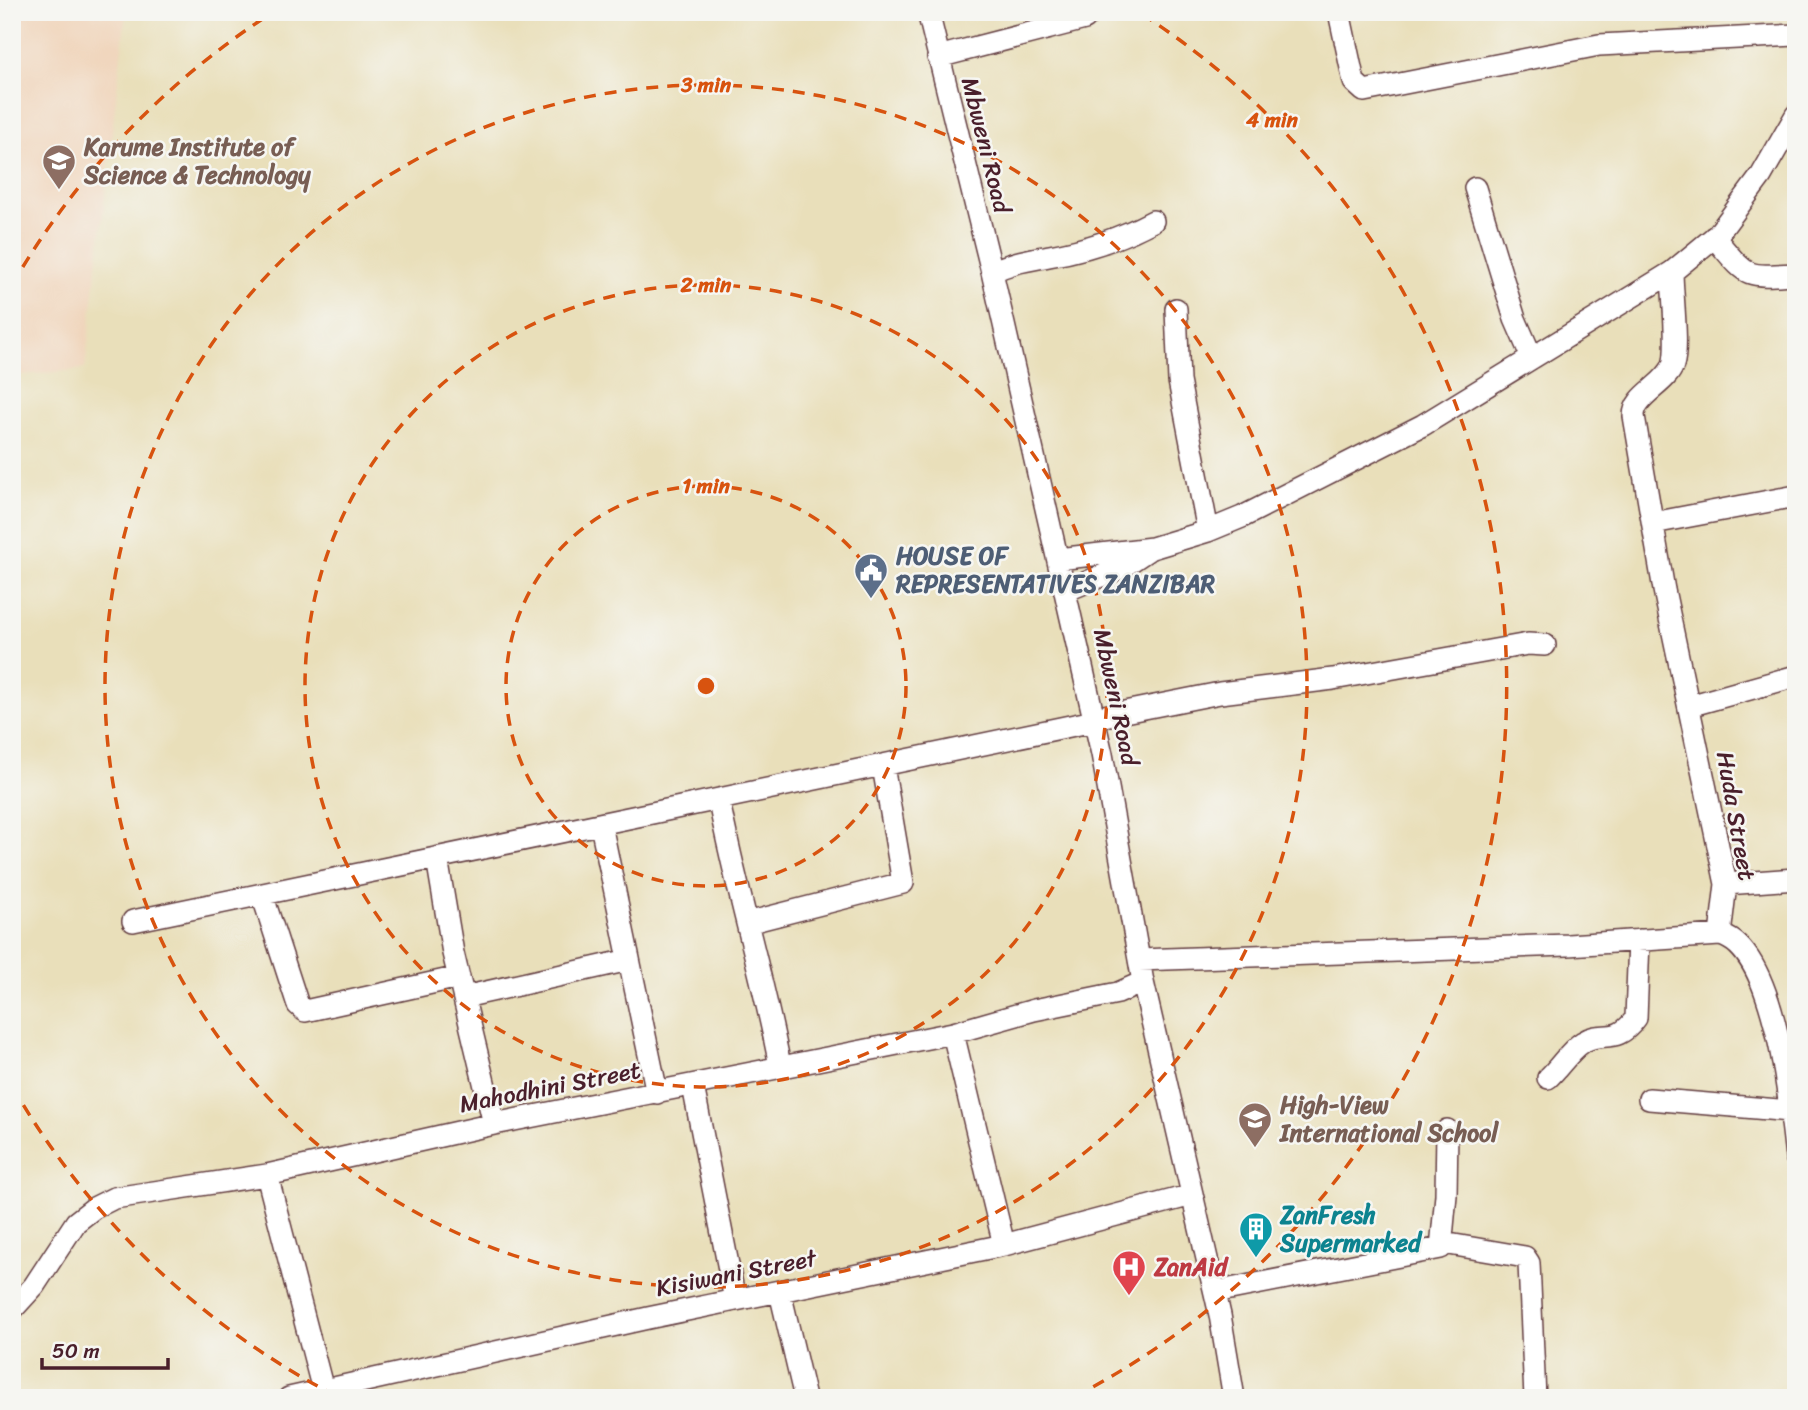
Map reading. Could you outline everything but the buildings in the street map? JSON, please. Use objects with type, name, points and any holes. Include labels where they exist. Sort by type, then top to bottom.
[{"type":"street","name":"Mbweni Road","points":[[928,12],[992,272],[1094,720],[1143,982],[1215,1292],[1234,1398]]},
{"type":"street","points":[[1339,12],[1354,82],[1364,91],[1600,45],[1796,35]]},
{"type":"street","points":[[938,57],[1085,19]]},
{"type":"street","points":[[1058,559],[1152,548],[1208,531],[1242,517],[1423,425],[1672,272],[1714,237],[1761,176],[1796,115]]},
{"type":"street","points":[[1475,188],[1515,319],[1532,358]]},
{"type":"street","points":[[992,272],[1013,261],[1050,256],[1131,233],[1153,221]]},
{"type":"street","points":[[1714,237],[1738,266],[1754,276],[1796,274]]},
{"type":"street","name":"Huda Street","points":[[1672,272],[1673,367],[1634,409],[1653,523],[1726,884],[1720,935]]},
{"type":"street","points":[[1176,309],[1179,381],[1208,531]]},
{"type":"street","points":[[1653,523],[1796,496]]},
{"type":"street","points":[[1065,591],[1121,568],[1152,548]]},
{"type":"street","points":[[133,921],[719,802],[1094,720],[1120,710],[1528,645],[1545,645]]},
{"type":"street","points":[[1689,706],[1796,676]]},
{"type":"street","points":[[747,923],[903,883],[883,766]]},
{"type":"street","points":[[719,802],[733,876],[765,987],[780,1066]]},
{"type":"street","points":[[601,825],[657,1093]]},
{"type":"street","points":[[438,858],[461,987],[494,1124]]},
{"type":"street","points":[[1726,884],[1796,879]]},
{"type":"street","points":[[262,894],[298,1005],[305,1011],[629,960]]},
{"type":"street","points":[[1139,960],[1720,935],[1731,937],[1746,951],[1757,973],[1783,1051],[1796,1157]]},
{"type":"street","points":[[1548,1078],[1581,1043],[1591,1039],[1613,1038],[1629,1028],[1636,1018],[1639,940]]},
{"type":"street","name":"Mahodhini Street","points":[[12,1310],[34,1286],[76,1222],[93,1208],[114,1198],[267,1175],[494,1124],[953,1033],[1034,1010],[1118,993],[1143,982]]},
{"type":"street","points":[[953,1033],[1004,1245]]},
{"type":"street","points":[[694,1086],[735,1300]]},
{"type":"street","points":[[1649,1099],[1790,1111]]},
{"type":"street","points":[[1215,1292],[1436,1250],[1443,1243],[1447,1130]]},
{"type":"street","points":[[267,1175],[324,1394]]},
{"type":"street","name":"Kisiwani Street","points":[[289,1398],[324,1394],[735,1300],[1004,1245],[1192,1195]]},
{"type":"street","points":[[1443,1243],[1525,1257],[1529,1263],[1535,1398]]},
{"type":"street","points":[[780,1292],[805,1398]]},
{"type":"shaded area","name":"Karume Institute of Science & Technology","points":[[12,12],[126,12],[85,369],[12,376]]},
{"type":"place","name":"Karume Institute of Science & Technology","points":[[59,191]]},
{"type":"place","name":"HOUSE OF REPRESENTATIVES ZANZIBAR","points":[[871,600]]},
{"type":"place","name":"High-View International School","points":[[1255,1149]]},
{"type":"place","name":"ZanFresh Supermarked","points":[[1256,1259]]},
{"type":"place","name":"ZanAid","points":[[1129,1297]]}]
